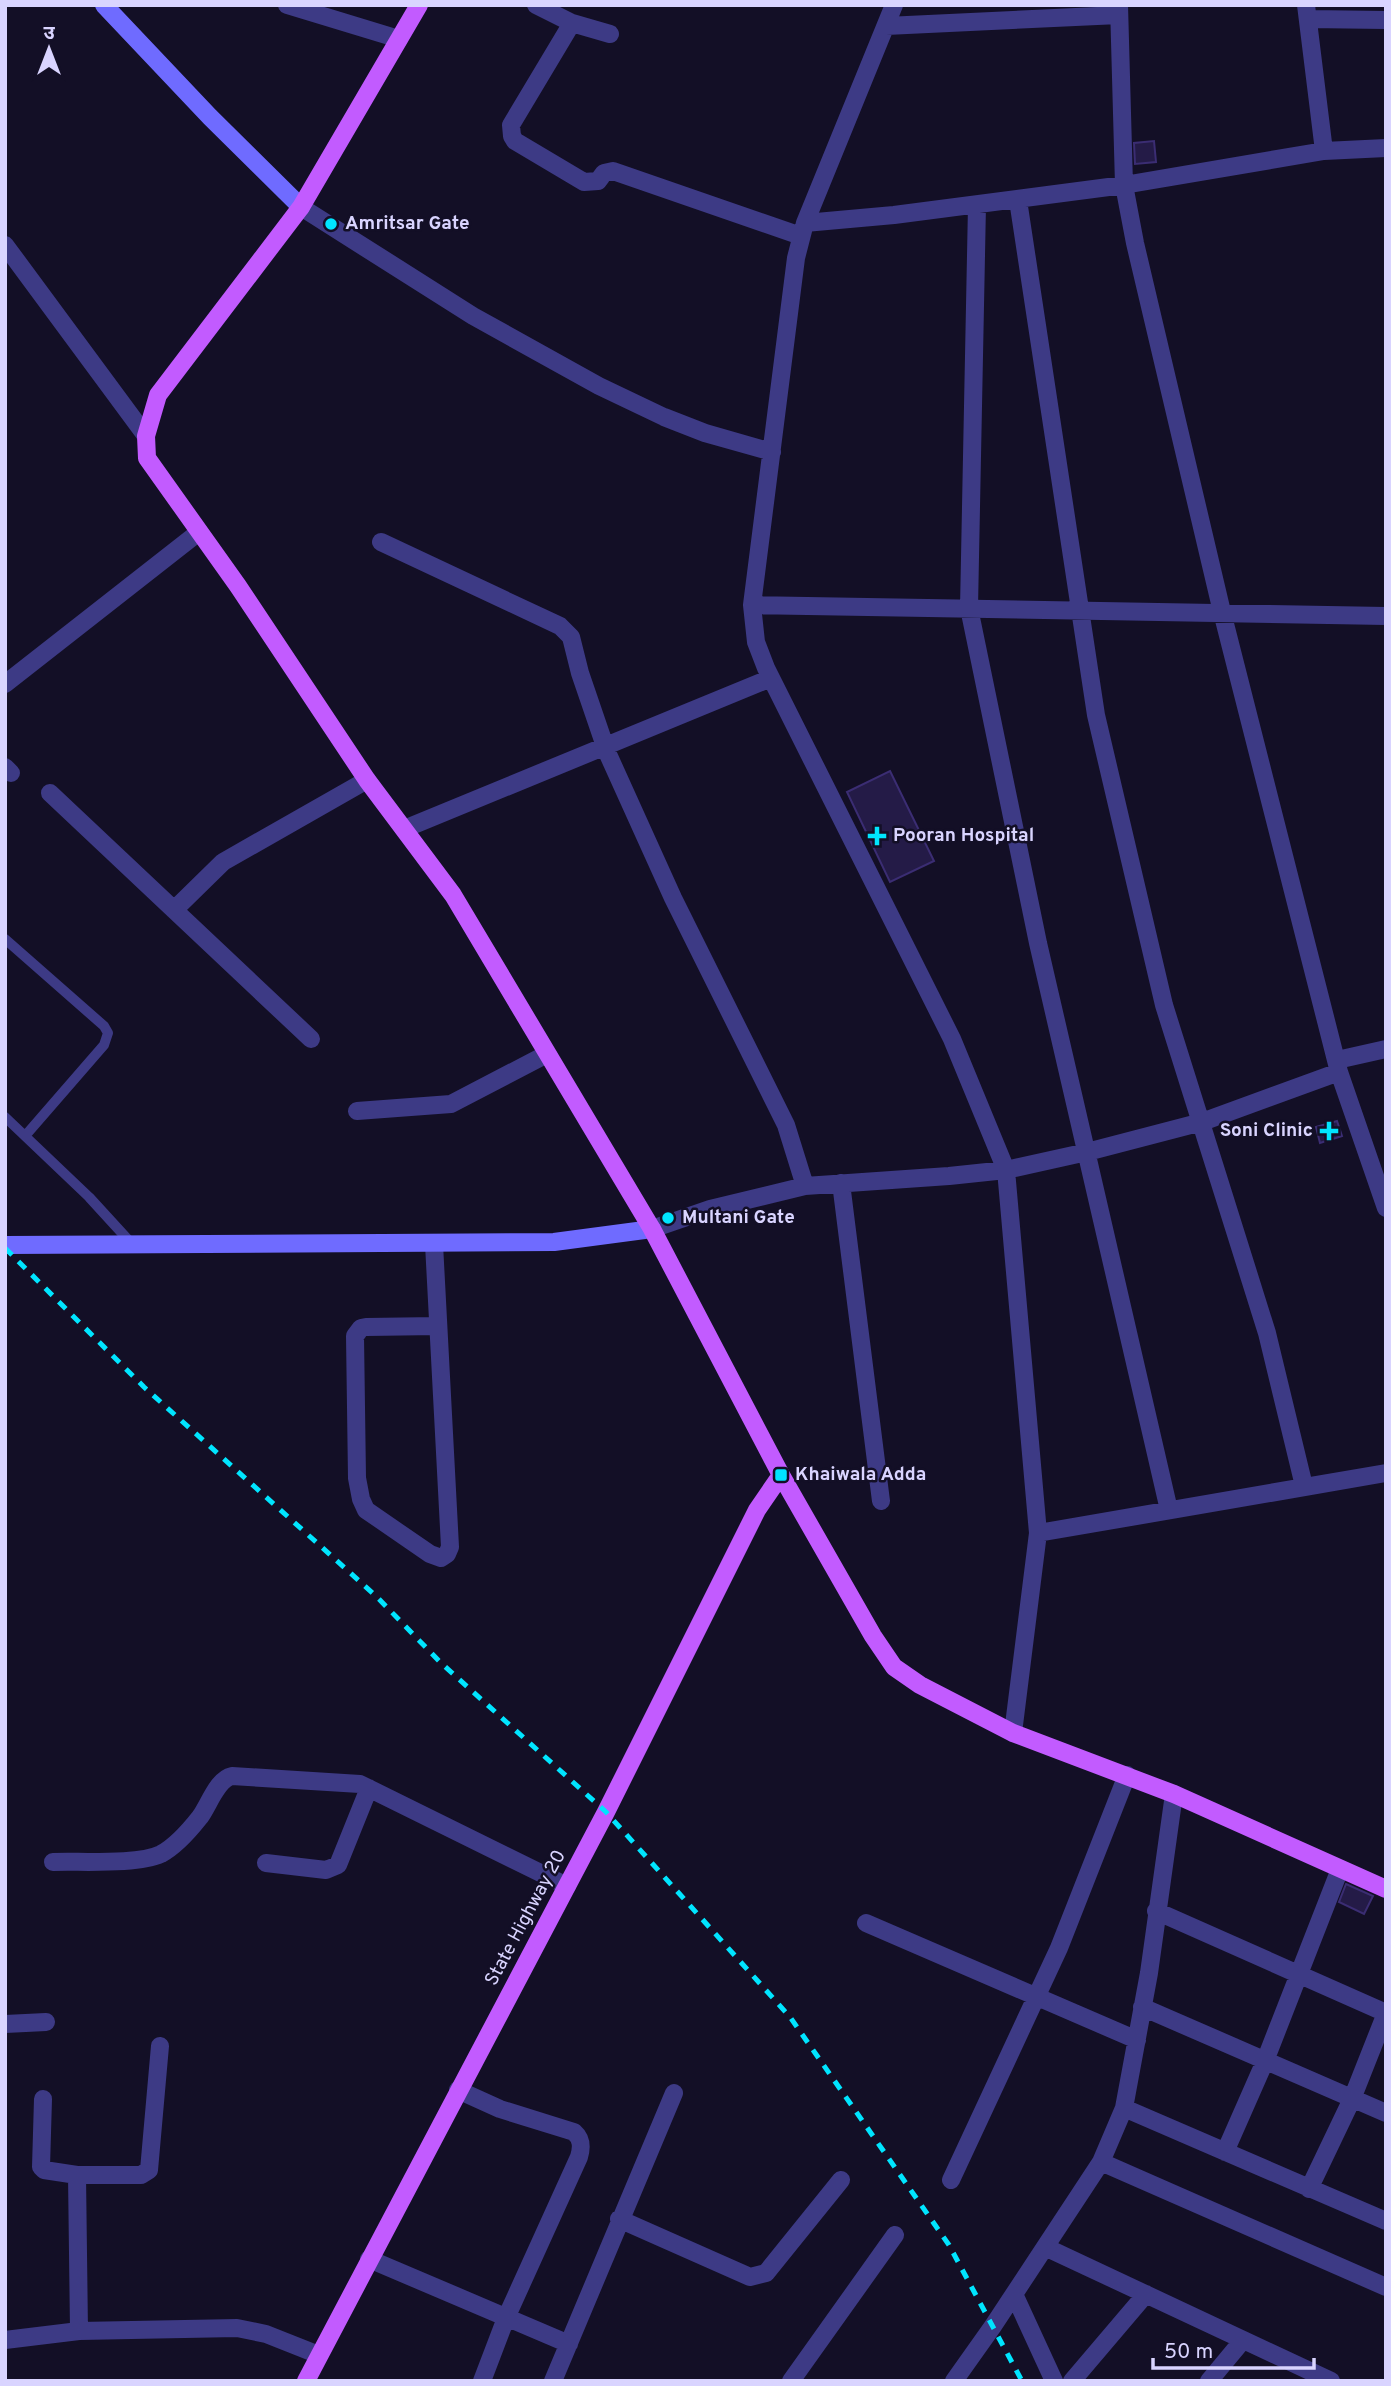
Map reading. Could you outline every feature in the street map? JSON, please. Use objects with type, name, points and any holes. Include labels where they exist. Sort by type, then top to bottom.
[{"type":"main road","points":[[419,5],[301,206],[159,395],[149,419],[146,458],[367,780],[453,895],[652,1229],[781,1475],[873,1636],[894,1667],[920,1685],[1013,1733],[1174,1794],[1386,1889]]},
{"type":"main road","name":"State Highway 20","points":[[306,2381],[566,1886],[757,1510],[781,1475]]},
{"type":"street","points":[[104,5],[210,117],[301,206],[473,316],[609,391],[705,433],[772,452]]},
{"type":"street","points":[[287,5],[399,39]]},
{"type":"street","points":[[536,5],[572,23],[610,34]]},
{"type":"street","points":[[894,5],[803,229],[796,258],[752,605],[756,642],[771,678],[952,1040],[1006,1170],[1038,1533],[1013,1733]]},
{"type":"street","points":[[886,26],[1119,10],[1124,186],[1135,243],[1222,612],[1338,1066],[1386,1208]]},
{"type":"street","points":[[1324,150],[1307,12],[1386,20]]},
{"type":"street","points":[[572,23],[513,120],[511,131],[515,141],[584,182],[598,181],[604,173],[613,171],[803,229],[1124,186],[1324,150],[1386,148]]},
{"type":"street","points":[[1018,200],[1079,610],[1105,763],[1164,1005],[1267,1333],[1304,1486]]},
{"type":"street","points":[[977,205],[969,608],[1038,943],[1169,1510]]},
{"type":"street","points":[[5,245],[146,436]]},
{"type":"street","points":[[5,684],[199,532]]},
{"type":"street","points":[[381,542],[568,632],[604,745],[673,898],[786,1125],[805,1186]]},
{"type":"street","points":[[752,605],[1386,616]]},
{"type":"street","points":[[404,829],[771,678]]},
{"type":"street","points":[[174,910],[223,862],[367,780]]},
{"type":"street","points":[[50,793],[311,1039]]},
{"type":"street","points":[[5,1245],[554,1242],[652,1229],[710,1209],[805,1186],[1006,1170],[1087,1152],[1202,1122],[1386,1049]]},
{"type":"street","points":[[357,1111],[451,1104],[547,1054]]},
{"type":"street","points":[[841,1183],[881,1501]]},
{"type":"street","points":[[434,1244],[450,1547],[447,1554],[441,1558],[430,1554],[366,1510],[360,1499],[356,1452],[357,1332],[366,1327],[438,1326]]},
{"type":"street","points":[[1038,1533],[1386,1472]]},
{"type":"street","points":[[951,2180],[1059,1948],[1126,1775]]},
{"type":"street","points":[[54,1862],[140,1860],[162,1853],[175,1845],[200,1817],[223,1780],[230,1776],[346,1782],[369,1788],[566,1886]]},
{"type":"street","points":[[266,1863],[326,1870],[338,1865],[369,1788]]},
{"type":"street","points":[[954,2381],[1101,2162],[1124,2108],[1137,2040],[1174,1794]]},
{"type":"street","points":[[1225,2152],[1265,2061],[1340,1868]]},
{"type":"street","points":[[1156,1910],[1386,2013],[1352,2099],[1309,2189]]},
{"type":"street","points":[[866,1923],[1137,2040]]},
{"type":"street","points":[[1142,2007],[1386,2113]]},
{"type":"street","points":[[5,2024],[46,2022]]},
{"type":"street","points":[[43,2099],[41,2167],[44,2170],[76,2175],[141,2175],[149,2170],[160,2046]]},
{"type":"street","points":[[458,2091],[500,2109],[574,2132],[581,2144],[579,2157],[506,2318],[482,2381]]},
{"type":"street","points":[[554,2381],[674,2093]]},
{"type":"street","points":[[1124,2108],[1386,2221]]},
{"type":"street","points":[[1101,2162],[1386,2287]]},
{"type":"street","points":[[76,2175],[79,2331]]},
{"type":"street","points":[[619,2220],[750,2277],[757,2277],[766,2273],[841,2180]]},
{"type":"street","points":[[791,2381],[895,2235]]},
{"type":"street","points":[[1045,2246],[1331,2381]]},
{"type":"street","points":[[369,2259],[569,2344]]},
{"type":"street","points":[[1014,2294],[1054,2381]]},
{"type":"street","points":[[1072,2381],[1146,2294]]},
{"type":"street","points":[[5,2340],[79,2331],[237,2328],[266,2334],[319,2355]]},
{"type":"street","points":[[1209,2381],[1243,2340]]},
{"type":"lane","points":[[5,939],[104,1026],[108,1033],[104,1045],[25,1136]]},
{"type":"lane","points":[[5,1117],[89,1197],[132,1244]]},
{"type":"building","points":[[1154,141],[1156,162],[1135,164],[1134,143]]},
{"type":"building","points":[[890,771],[934,861],[890,882],[847,792]]},
{"type":"building","points":[[1337,1121],[1342,1136],[1320,1143],[1316,1127]]},
{"type":"building","points":[[1346,1884],[1373,1896],[1364,1914],[1339,1902]]},
{"type":"railway","points":[[5,1248],[144,1387],[377,1597],[440,1662],[606,1812],[790,2017],[949,2245],[1022,2381]]},
{"type":"place","name":"Amritsar Gate","points":[[331,224]]},
{"type":"place","name":"Pooran Hospital","points":[[877,836]]},
{"type":"place","name":"Soni Clinic","points":[[1329,1131]]},
{"type":"place","name":"Multani Gate","points":[[668,1218]]},
{"type":"place","name":"Khaiwala Adda","points":[[781,1475]]}]
